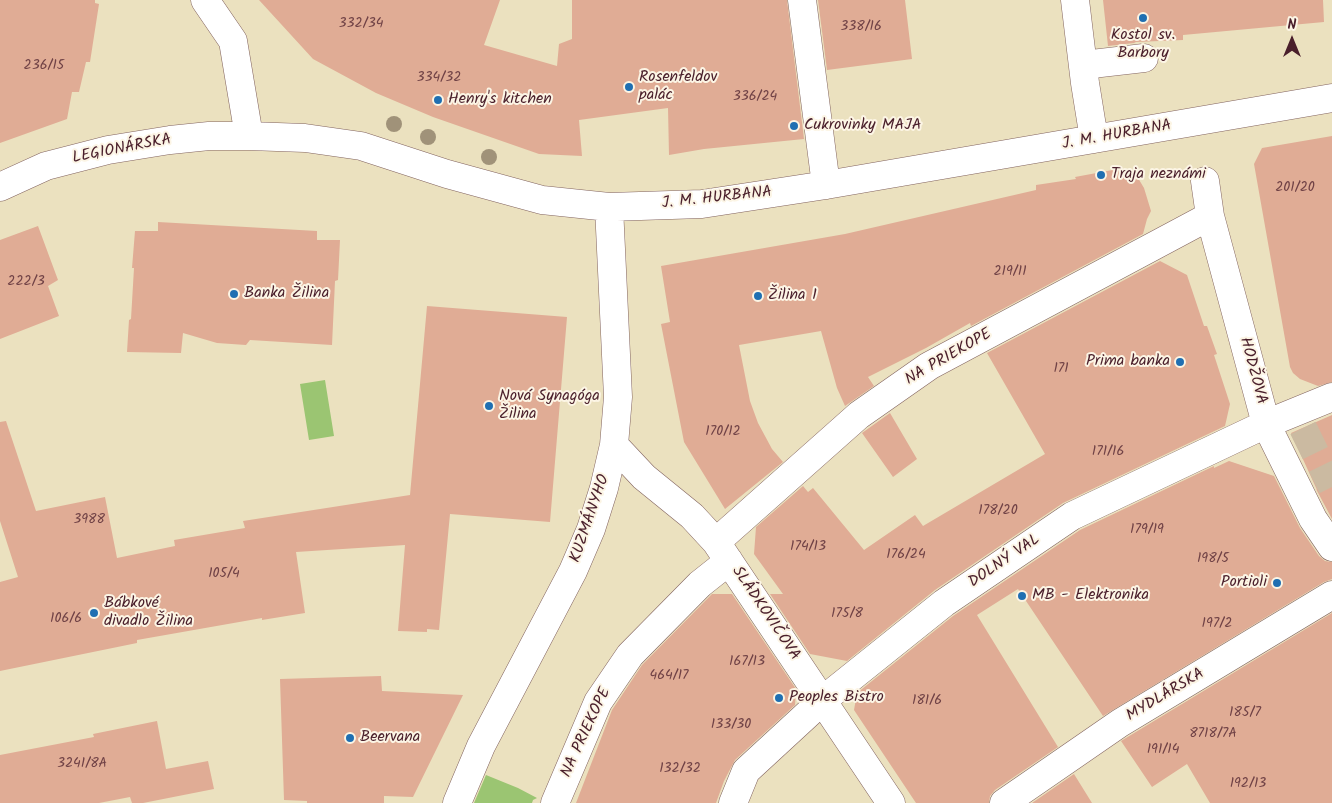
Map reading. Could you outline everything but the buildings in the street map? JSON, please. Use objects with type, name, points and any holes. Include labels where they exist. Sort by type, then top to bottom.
[{"type":"street","points":[[205,0],[234,41],[249,136]]},
{"type":"street","points":[[802,0],[826,185]]},
{"type":"street","points":[[1075,0],[1094,140]]},
{"type":"street","points":[[1083,64],[1144,58]]},
{"type":"street","name":"J. M. HURBANA","points":[[249,136],[306,138],[361,146],[447,174],[542,200],[609,208],[702,204],[1094,140],[1332,98]]},
{"type":"street","name":"LEGIONÁRSKA","points":[[0,187],[46,166],[108,150],[209,136],[249,136]]},
{"type":"street","name":"HODŽOVA","points":[[1205,181],[1210,216],[1266,424],[1313,519],[1332,547]]},
{"type":"street","name":"KUZMÁNYHO","points":[[457,803],[481,746],[573,571],[591,529],[604,488],[614,445],[618,397],[609,208]]},
{"type":"street","name":"NA PRIEKOPE","points":[[556,803],[601,716],[598,702],[661,634],[723,551],[859,415],[929,366],[1210,216]]},
{"type":"street","name":"DOLNÝ VAL","points":[[733,803],[746,772],[823,700],[944,603],[1072,516],[1266,424],[1299,420],[1332,398]]},
{"type":"street","name":"SLÁDKOVIČOVA","points":[[614,445],[644,477],[692,516],[723,551],[891,803]]},
{"type":"street","name":"MYDLÁRSKA","points":[[1004,803],[1120,723],[1332,595]]},
{"type":"green space","points":[[325,380],[334,436],[309,440],[300,384]]},
{"type":"green space","points":[[486,775],[537,798],[532,803],[474,803]]},
{"type":"tunnel","points":[[1303,428],[1332,487]]},
{"type":"place","name":"Kostol sv. Barbory","points":[[1143,18]]},
{"type":"place","name":"Rosenfeldov palác","points":[[629,87]]},
{"type":"place","name":"Henry's kitchen","points":[[438,100]]},
{"type":"place","name":"Cukrovinky MAJA","points":[[794,126]]},
{"type":"place","name":"Traja neznámi","points":[[1101,175]]},
{"type":"place","name":"Banka Žilina","points":[[234,294]]},
{"type":"place","name":"Žilina 1","points":[[758,296]]},
{"type":"place","name":"Prima banka","points":[[1180,362]]},
{"type":"place","name":"Nová Synagóga Žilina","points":[[489,406]]},
{"type":"place","name":"Portioli","points":[[1277,583]]},
{"type":"place","name":"MB - Elektronika","points":[[1022,596]]},
{"type":"place","name":"Bábkové divadlo Žilina","points":[[94,613]]},
{"type":"place","name":"Peoples Bistro","points":[[779,698]]},
{"type":"place","name":"Beervana","points":[[350,738]]}]
